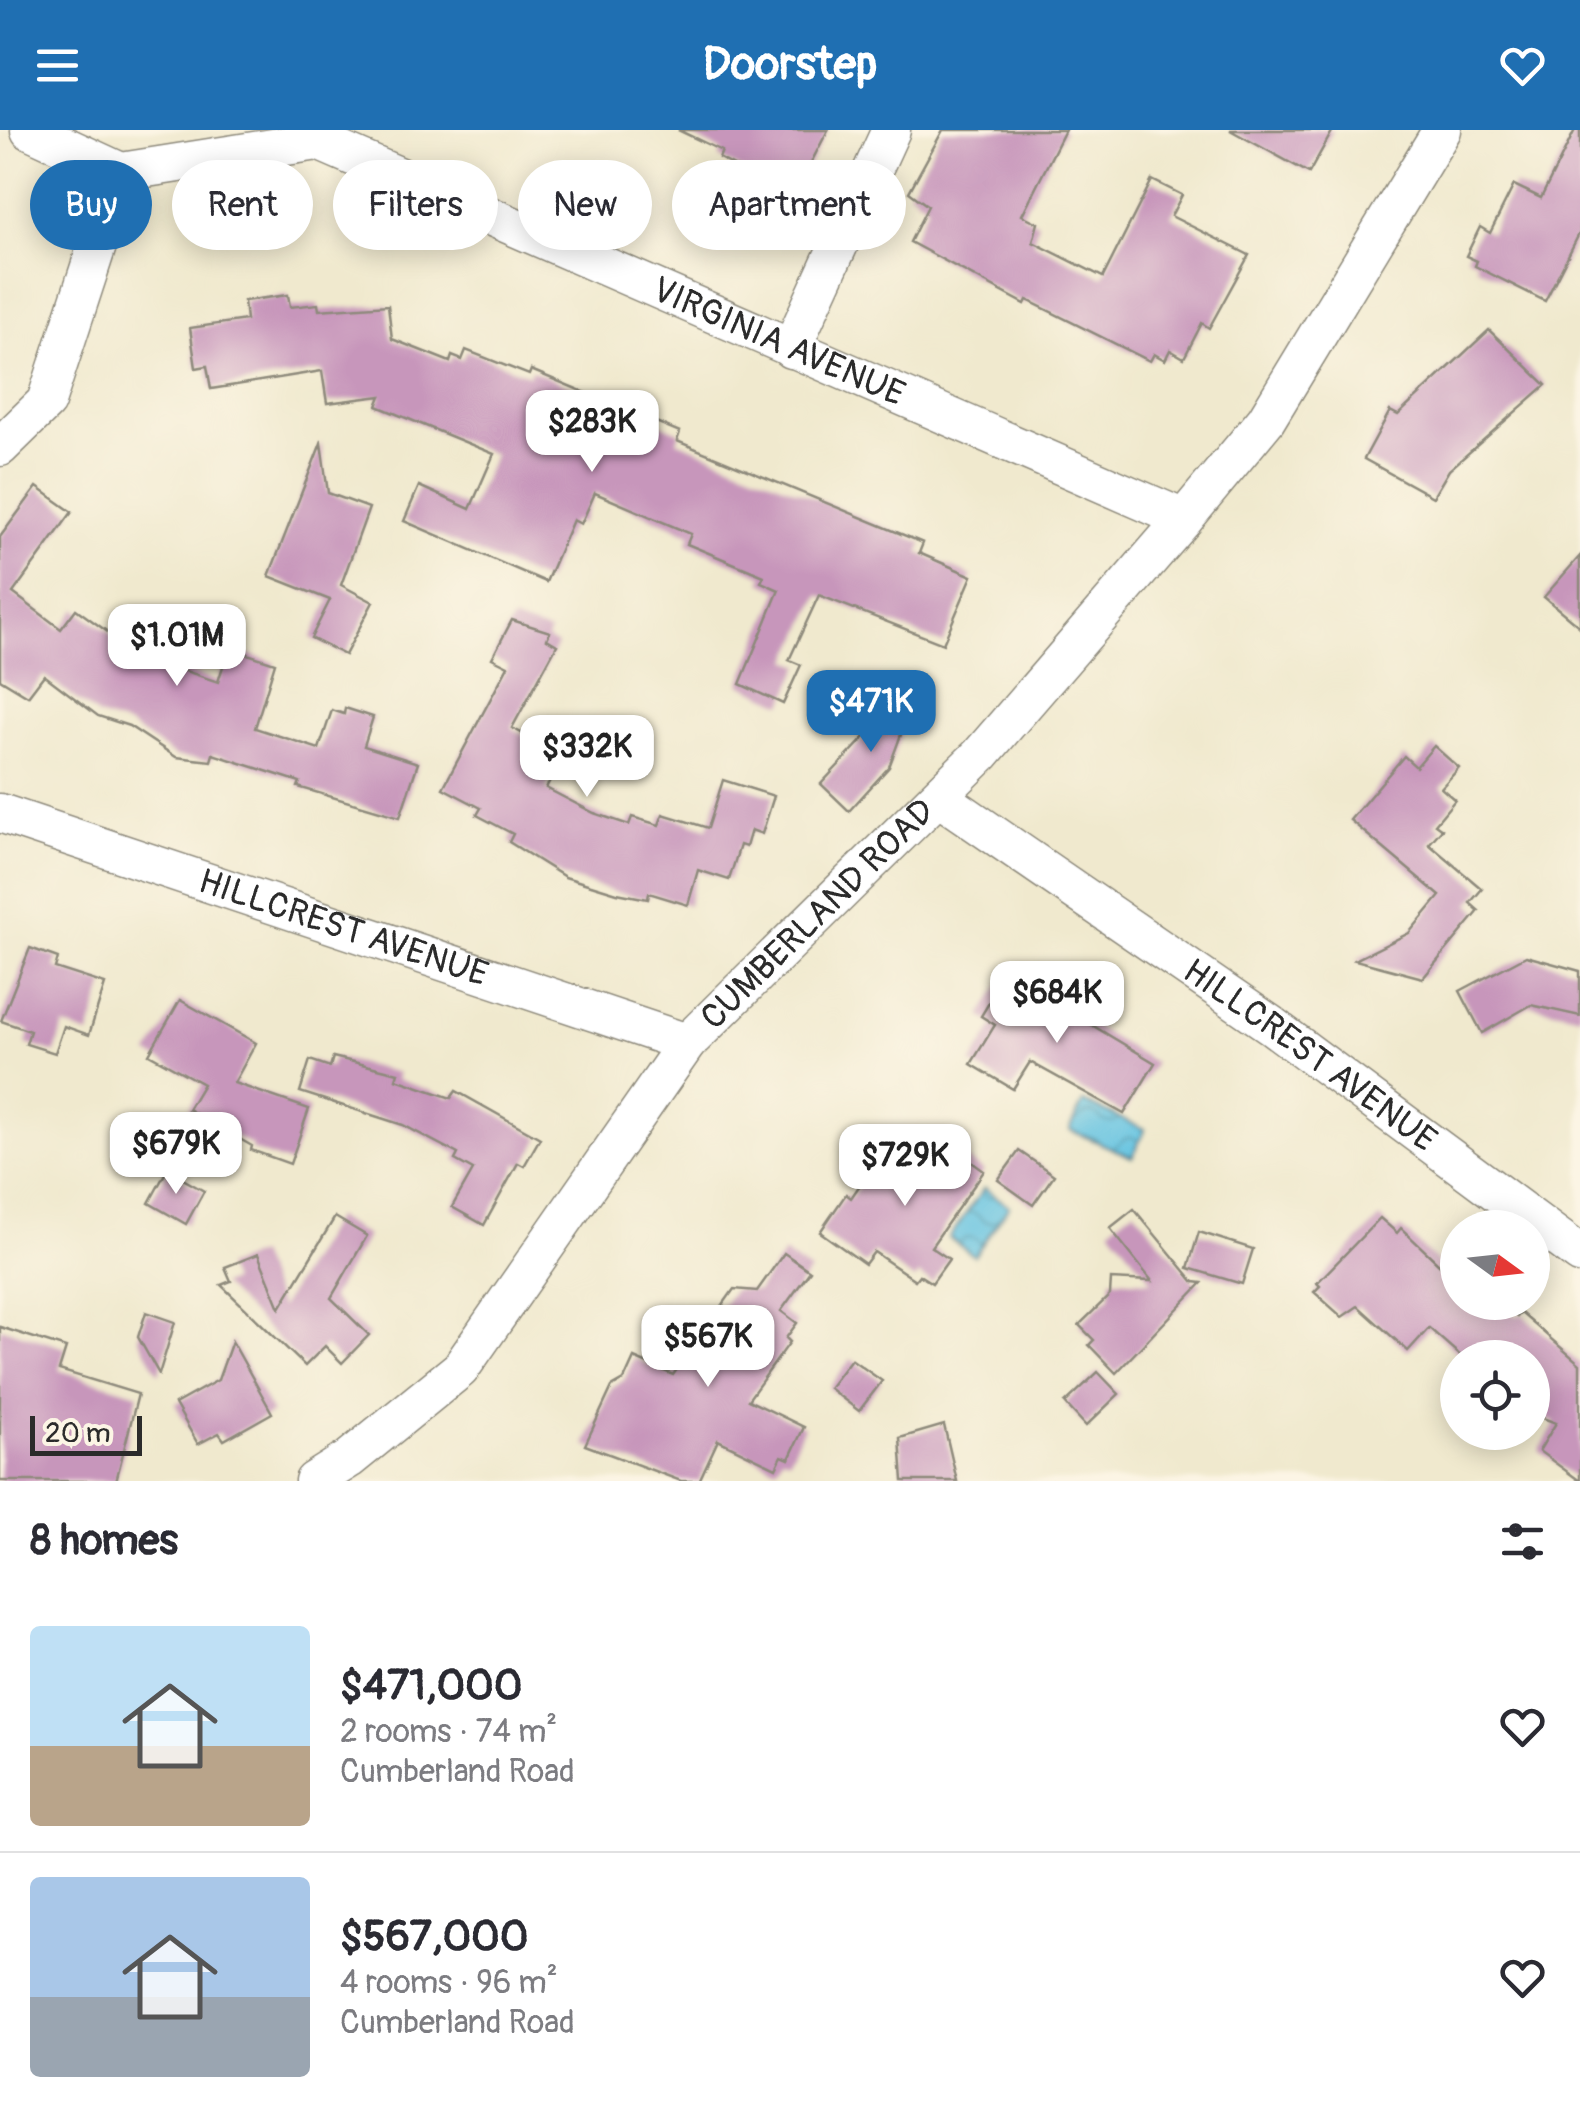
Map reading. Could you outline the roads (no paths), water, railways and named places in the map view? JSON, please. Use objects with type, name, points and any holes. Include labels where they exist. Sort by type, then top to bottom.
[{"type":"street","points":[[30,130],[95,160]]},
{"type":"street","points":[[791,348],[891,130]]},
{"type":"street","name":"CUMBERLAND ROAD","points":[[314,1481],[349,1459],[460,1369],[687,1044],[981,754],[1184,519],[1266,420],[1442,130]]},
{"type":"street","name":"VIRGINIA AVENUE","points":[[152,167],[318,141],[1184,519]]},
{"type":"street","points":[[0,447],[46,402],[96,250]]},
{"type":"street","name":"HILLCREST AVENUE","points":[[939,797],[1270,1025],[1580,1254]]},
{"type":"street","name":"HILLCREST AVENUE","points":[[0,813],[687,1044]]},
{"type":"water","points":[[1083,1102],[1145,1129],[1132,1157],[1070,1130]]},
{"type":"water","points":[[984,1188],[1009,1206],[974,1256],[949,1238]]}]
